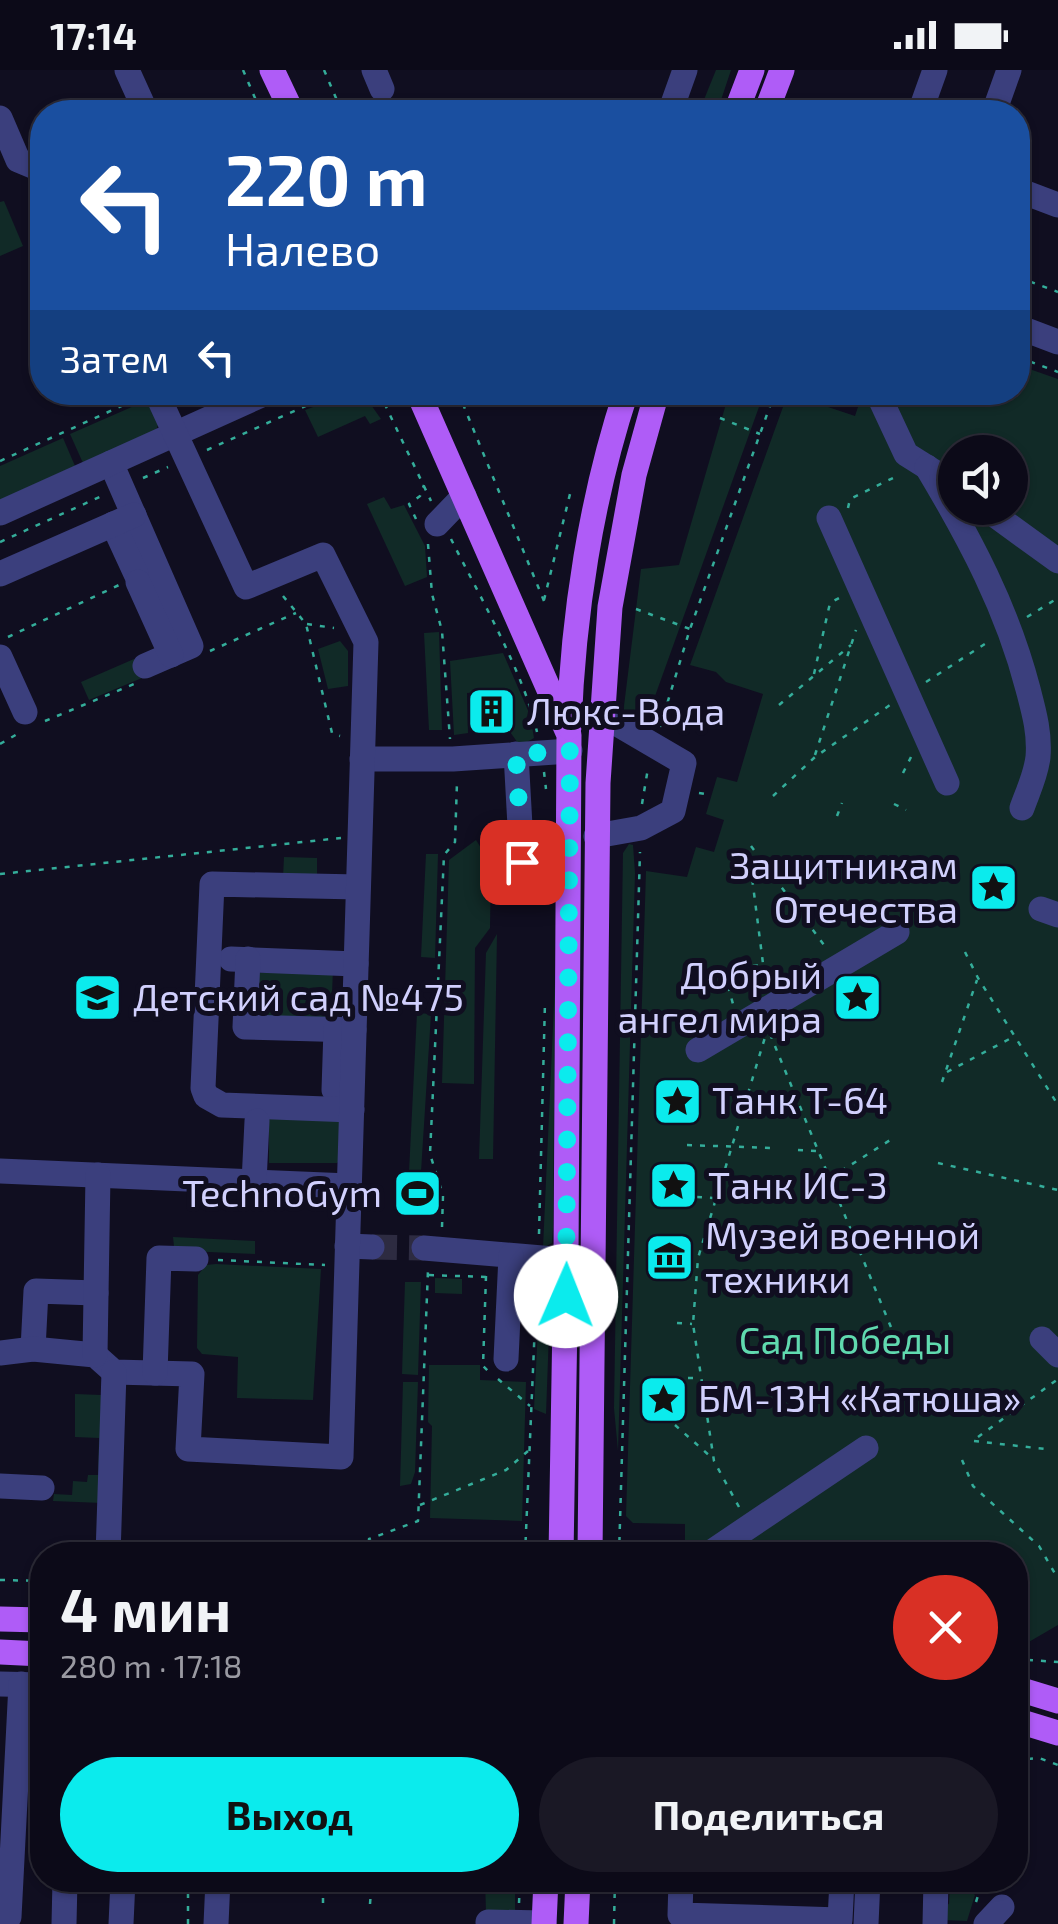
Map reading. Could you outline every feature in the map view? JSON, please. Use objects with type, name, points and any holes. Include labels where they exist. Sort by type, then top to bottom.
[{"type":"main road","points":[[272,70],[286,100]]},
{"type":"main road","points":[[741,100],[752,70]]},
{"type":"main road","points":[[771,100],[782,70]]},
{"type":"main road","points":[[424,405],[569,743]]},
{"type":"main road","points":[[561,1542],[569,743],[580,604],[600,490],[623,405]]},
{"type":"main road","points":[[590,1542],[596,836],[602,715],[610,607],[634,476],[653,405]]},
{"type":"main road","points":[[569,743],[600,752]]},
{"type":"main road","points":[[0,1619],[30,1620]]},
{"type":"main road","points":[[0,1652],[30,1653]]},
{"type":"main road","points":[[1028,1692],[1058,1701]]},
{"type":"main road","points":[[1028,1724],[1058,1732]]},
{"type":"main road","points":[[544,1923],[545,1892]]},
{"type":"main road","points":[[576,1924],[577,1892]]},
{"type":"street","points":[[128,70],[141,100]]},
{"type":"street","points":[[674,100],[685,70]]},
{"type":"street","points":[[924,100],[935,70]]},
{"type":"street","points":[[999,100],[1010,70]]},
{"type":"street","points":[[0,118],[18,160],[30,165]]},
{"type":"street","points":[[1030,194],[1058,204]]},
{"type":"street","points":[[1030,332],[1058,342]]},
{"type":"street","points":[[153,405],[176,434],[246,587],[270,580],[323,554],[366,642],[356,964],[334,1090]]},
{"type":"street","points":[[0,513],[240,405]]},
{"type":"street","points":[[884,405],[969,538],[1011,627],[1038,730],[1038,758],[1022,808]]},
{"type":"street","points":[[916,461],[938,475]]},
{"type":"street","points":[[111,463],[132,580],[171,654]]},
{"type":"street","points":[[439,522],[464,496]]},
{"type":"street","points":[[829,518],[948,783]]},
{"type":"street","points":[[0,574],[123,520]]},
{"type":"street","points":[[123,520],[191,646],[145,666]]},
{"type":"street","points":[[1009,525],[1058,561]]},
{"type":"street","points":[[0,657],[25,712]]},
{"type":"street","points":[[596,836],[641,828],[673,812],[684,763],[602,715]]},
{"type":"street","points":[[362,751],[453,758],[516,754],[569,743]]},
{"type":"street","points":[[516,754],[522,862]]},
{"type":"street","points":[[352,1110],[222,1105],[206,1096],[203,1088],[212,884],[358,887]]},
{"type":"street","points":[[698,1050],[896,932]]},
{"type":"street","points":[[209,958],[356,964]]},
{"type":"street","points":[[248,959],[245,1027],[345,1029]]},
{"type":"street","points":[[0,1353],[33,1349],[154,1373],[192,1374],[188,1450],[341,1457],[356,1253],[349,1186],[352,1110],[345,1029]]},
{"type":"street","points":[[254,1182],[257,1122]]},
{"type":"street","points":[[0,1172],[349,1186]]},
{"type":"street","points":[[98,1175],[96,1293],[104,1363],[113,1542]]},
{"type":"street","points":[[432,1250],[566,1260]]},
{"type":"street","points":[[499,1255],[506,1359]]},
{"type":"street","points":[[154,1373],[159,1258],[196,1260]]},
{"type":"street","points":[[33,1349],[36,1292],[96,1293]]},
{"type":"street","points":[[726,1542],[866,1448]]},
{"type":"street","points":[[0,1486],[42,1488]]},
{"type":"street","points":[[9,1917],[21,1684]]},
{"type":"street","points":[[64,1924],[65,1892]]},
{"type":"street","points":[[122,1924],[123,1892]]},
{"type":"street","points":[[216,1924],[217,1892]]},
{"type":"street","points":[[681,1892],[680,1914],[840,1920],[841,1892]]},
{"type":"street","points":[[866,1924],[867,1892]]},
{"type":"street","points":[[935,1924],[936,1892]]},
{"type":"street","points":[[488,1922],[544,1923]]},
{"type":"path","points":[[243,70],[257,100]]},
{"type":"path","points":[[324,70],[337,100]]},
{"type":"path","points":[[1030,282],[1058,292]]},
{"type":"path","points":[[1030,362],[1058,372]]},
{"type":"path","points":[[0,461],[126,405]]},
{"type":"path","points":[[385,405],[439,522],[492,622],[533,714],[540,744]]},
{"type":"path","points":[[463,405],[544,601],[570,494]]},
{"type":"path","points":[[620,1542],[643,784],[690,628],[770,405]]},
{"type":"path","points":[[720,418],[760,434]]},
{"type":"path","points":[[840,544],[850,499],[893,478],[916,461]]},
{"type":"path","points":[[369,1542],[418,1521],[427,1275],[442,1195],[430,1154],[444,855],[455,842],[457,786],[446,718],[442,632],[432,594],[428,545],[409,504],[420,496],[424,486]]},
{"type":"path","points":[[0,641],[132,580]]},
{"type":"path","points":[[270,580],[306,624],[332,733],[362,751]]},
{"type":"path","points":[[814,674],[830,603],[863,594],[815,757]]},
{"type":"path","points":[[772,796],[815,757],[907,693],[1058,598]]},
{"type":"path","points":[[636,609],[690,628]]},
{"type":"path","points":[[306,624],[361,632]]},
{"type":"path","points":[[779,705],[851,645]]},
{"type":"path","points":[[544,771],[547,801]]},
{"type":"path","points":[[838,816],[842,804]]},
{"type":"path","points":[[894,804],[906,810]]},
{"type":"path","points":[[0,874],[360,838]]},
{"type":"path","points":[[751,846],[839,966]]},
{"type":"path","points":[[749,854],[769,1008]]},
{"type":"path","points":[[965,952],[1058,1105]]},
{"type":"path","points":[[740,967],[763,965]]},
{"type":"path","points":[[942,1082],[978,978]]},
{"type":"path","points":[[525,1542],[546,991]]},
{"type":"path","points":[[714,1461],[693,1324],[698,1258],[768,1028],[900,1348]]},
{"type":"path","points":[[946,1072],[1015,1036]]},
{"type":"path","points":[[829,1179],[895,1137]]},
{"type":"path","points":[[687,1145],[773,1148]]},
{"type":"path","points":[[798,1150],[818,1152]]},
{"type":"path","points":[[938,1163],[1058,1190]]},
{"type":"path","points":[[684,1196],[716,1198]]},
{"type":"path","points":[[196,1260],[356,1253]]},
{"type":"path","points":[[427,1275],[499,1255]]},
{"type":"path","points":[[689,1258],[698,1258]]},
{"type":"path","points":[[677,1324],[693,1324]]},
{"type":"path","points":[[675,1378],[701,1378]]},
{"type":"path","points":[[1045,1449],[976,1439],[1058,1379]]},
{"type":"path","points":[[676,1425],[706,1449],[749,1527]]},
{"type":"path","points":[[419,1506],[506,1470],[529,1450]]},
{"type":"path","points":[[962,1460],[973,1486],[1039,1546],[1058,1579]]},
{"type":"path","points":[[0,1580],[30,1581]]},
{"type":"path","points":[[1028,1661],[1058,1662]]},
{"type":"path","points":[[1028,1759],[1039,1758],[1058,1765]]},
{"type":"path","points":[[188,1892],[188,1924]]},
{"type":"path","points":[[279,1892],[281,1902]]},
{"type":"path","points":[[323,1892],[323,1903]]},
{"type":"path","points":[[370,1904],[371,1892]]},
{"type":"path","points":[[614,1924],[615,1892]]},
{"type":"path","points":[[976,1892],[987,1913]]},
{"type":"green space","points":[[716,70],[731,70],[721,100],[704,100]]},
{"type":"green space","points":[[4,201],[23,246],[0,256],[0,202]]},
{"type":"green space","name":"Сад Победы","points":[[1030,369],[1058,379],[1058,1625],[1028,1642],[1028,1542],[685,1542],[685,1524],[633,1523],[626,1516],[646,871],[687,877],[696,847],[714,852],[724,820],[706,814],[717,777],[737,782],[763,694],[726,682],[716,672],[690,665],[784,405],[822,405],[855,416],[859,405],[1030,405]]},
{"type":"green space","points":[[136,405],[152,405],[159,422],[156,431],[83,463],[70,434]]},
{"type":"green space","points":[[319,405],[371,405],[381,419],[370,424],[365,416],[318,437],[305,410]]},
{"type":"green space","points":[[726,405],[760,405],[641,735],[622,722],[641,569],[679,565]]},
{"type":"green space","points":[[63,438],[75,466],[0,500],[0,466]]},
{"type":"green space","points":[[384,497],[391,509],[404,505],[425,546],[427,577],[405,586],[367,504]]},
{"type":"green space","points":[[439,632],[442,730],[429,730],[424,633]]},
{"type":"green space","points":[[340,641],[348,651],[348,686],[328,689],[318,649]]},
{"type":"green space","points":[[503,653],[530,715],[534,738],[520,746],[508,729],[501,691],[467,693],[468,733],[454,735],[450,661]]},
{"type":"green space","points":[[134,659],[142,678],[89,700],[81,682]]},
{"type":"green space","points":[[531,825],[546,825],[545,867],[530,864]]},
{"type":"green space","points":[[476,840],[491,864],[490,928],[475,948],[474,1084],[442,1083],[449,860]]},
{"type":"green space","points":[[629,844],[633,845],[635,873],[618,1451],[614,1408],[623,853]]},
{"type":"green space","points":[[426,854],[438,854],[435,958],[421,957]]},
{"type":"green space","points":[[284,857],[317,858],[317,878],[283,878]]},
{"type":"green space","points":[[497,934],[493,1159],[479,1159],[486,953]]},
{"type":"green space","points":[[333,969],[331,1018],[255,1016],[257,973]]},
{"type":"green space","points":[[555,982],[553,1228],[552,1243],[543,1248]]},
{"type":"green space","points":[[417,1013],[431,1014],[421,1172],[409,1172]]},
{"type":"green space","points":[[269,1113],[341,1115],[340,1160],[269,1163]]},
{"type":"green space","points":[[173,1237],[255,1241],[255,1254],[186,1251],[174,1246]]},
{"type":"green space","points":[[206,1265],[321,1269],[313,1400],[237,1398],[238,1357],[202,1354],[197,1348],[198,1275]]},
{"type":"green space","points":[[541,1266],[551,1277],[546,1414],[534,1409]]},
{"type":"green space","points":[[435,1278],[462,1279],[462,1294],[435,1293]]},
{"type":"green space","points":[[405,1282],[421,1282],[418,1375],[402,1374]]},
{"type":"green space","points":[[429,1365],[480,1365],[480,1380],[526,1382],[522,1521],[430,1518]]},
{"type":"green space","points":[[403,1382],[418,1382],[415,1472],[411,1484],[400,1486]]},
{"type":"green space","points":[[75,1394],[101,1395],[102,1503],[53,1501],[54,1494],[72,1495],[73,1481],[87,1482],[88,1475],[98,1475],[99,1438],[75,1437]]},
{"type":"green space","points":[[485,1892],[515,1892],[515,1916],[486,1911]]},
{"type":"green space","points":[[950,1892],[975,1895],[967,1921],[944,1920],[945,1905],[949,1904]]},
{"type":"tunnel","points":[[372,1247],[424,1248]]},
{"type":"place","name":"Люкс-Вода","points":[[492,712]]},
{"type":"place","name":"Защитникам Отечества","points":[[993,888]]},
{"type":"place","name":"Детский сад №475","points":[[98,998]]},
{"type":"place","name":"Добрый ангел мира","points":[[857,998]]},
{"type":"place","name":"Танк Т-64","points":[[677,1101]]},
{"type":"place","name":"Танк ИС-3","points":[[673,1186]]},
{"type":"place","name":"TechnoGym","points":[[417,1194]]},
{"type":"place","name":"Музей военной техники","points":[[670,1258]]},
{"type":"place","name":"БМ-13Н «Катюша»","points":[[663,1399]]},
{"type":"route","points":[[522,862],[516,754],[570,751],[566,1296]]}]
